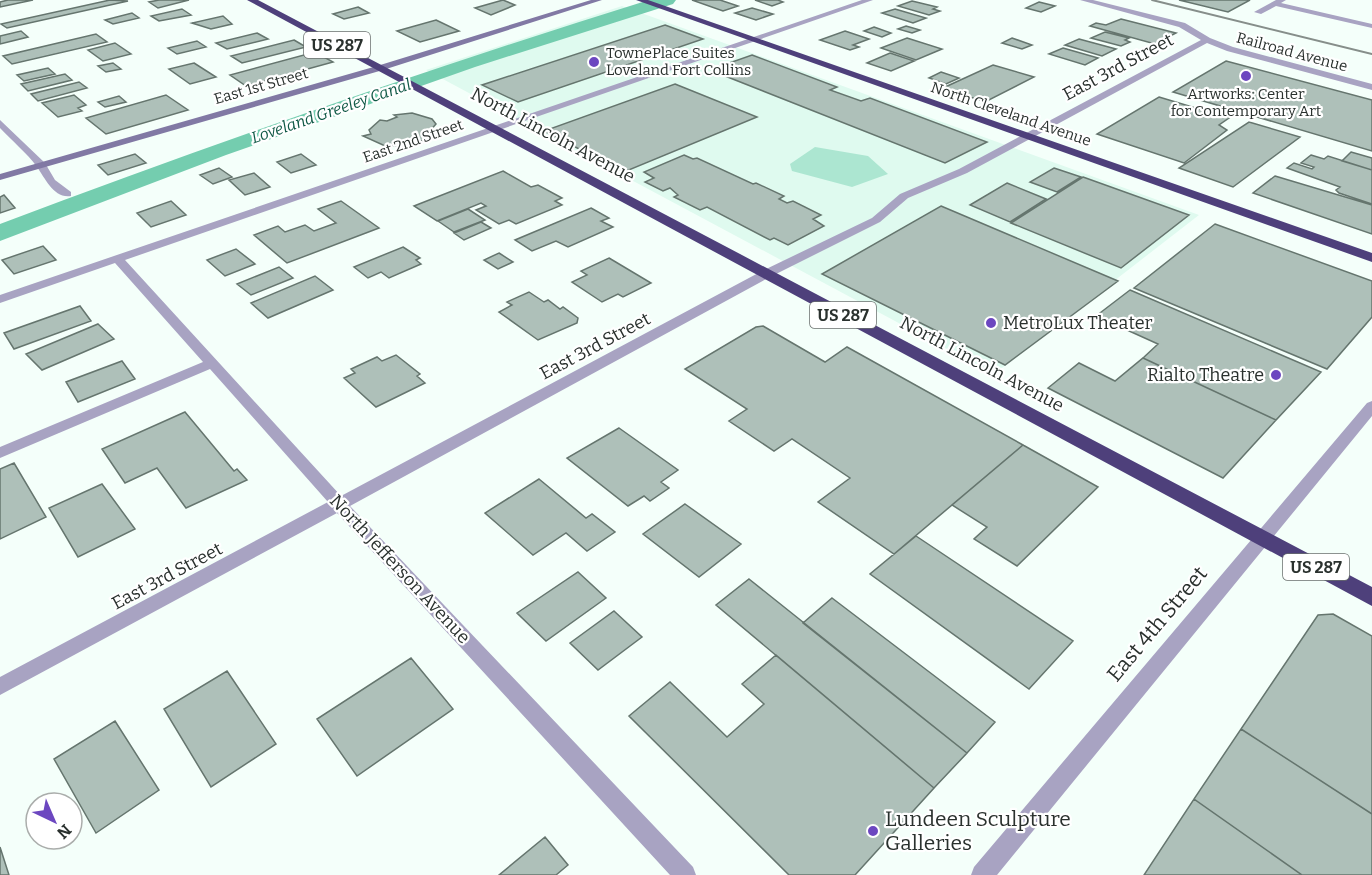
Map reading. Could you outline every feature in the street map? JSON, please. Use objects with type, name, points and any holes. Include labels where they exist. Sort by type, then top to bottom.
[{"type":"highway","name":"US 287","points":[[251,0],[380,68]]},
{"type":"highway","name":"North Cleveland Avenue","points":[[641,1],[1372,258]]},
{"type":"highway","name":"North Lincoln Avenue","points":[[380,68],[1372,597]]},
{"type":"main road","name":"East 1st Street","points":[[0,177],[380,68],[598,0]]},
{"type":"street","name":"East 2nd Street","points":[[0,299],[869,0]]},
{"type":"street","name":"Railroad Avenue","points":[[1084,0],[1182,25],[1207,40],[1230,49],[1372,87]]},
{"type":"street","points":[[1258,12],[1279,2],[1372,26]]},
{"type":"street","name":"East 3rd Street","points":[[0,687],[766,274],[876,220],[904,196],[963,171],[1207,40]]},
{"type":"street","points":[[0,123],[41,165],[51,182],[67,194]]},
{"type":"street","name":"North Jefferson Avenue","points":[[118,259],[339,504],[685,875]]},
{"type":"street","points":[[0,453],[212,363]]},
{"type":"street","name":"East 4th Street","points":[[982,875],[1372,406]]},
{"type":"shaded area","points":[[622,6],[1199,215],[994,374],[426,70]]},
{"type":"green space","points":[[815,147],[868,156],[888,174],[852,187],[792,171],[790,164]]},
{"type":"building","points":[[33,0],[0,7],[0,2]]},
{"type":"building","points":[[110,0],[128,1],[7,28],[1,24]]},
{"type":"building","points":[[189,0],[158,8],[149,2]]},
{"type":"building","points":[[503,0],[515,5],[491,15],[475,8]]},
{"type":"building","points":[[692,0],[720,0],[738,6],[723,11]]},
{"type":"building","points":[[755,0],[778,0],[783,2],[772,6]]},
{"type":"building","points":[[1179,0],[1250,0],[1228,12]]},
{"type":"building","points":[[912,1],[937,7],[933,9],[940,11],[929,15],[898,6]]},
{"type":"building","points":[[1039,2],[1055,6],[1041,12],[1026,8]]},
{"type":"building","points":[[358,7],[369,13],[344,19],[333,14]]},
{"type":"building","points":[[752,8],[773,14],[756,20],[735,13]]},
{"type":"building","points":[[182,9],[191,15],[159,21],[151,16]]},
{"type":"building","points":[[895,9],[926,18],[913,23],[882,13]]},
{"type":"building","points":[[132,13],[139,18],[113,24],[105,20]]},
{"type":"building","points":[[223,16],[232,24],[211,29],[192,23]]},
{"type":"building","points":[[1121,19],[1176,33],[1155,44],[1090,26],[1096,23],[1106,25]]},
{"type":"building","points":[[436,20],[459,31],[420,42],[397,31]]},
{"type":"building","name":"TownePlace Suites Loveland Fort Collins","points":[[665,25],[703,39],[518,102],[482,85]]},
{"type":"building","points":[[906,26],[920,30],[912,33],[898,29]]},
{"type":"building","points":[[874,27],[891,33],[882,37],[864,31]]},
{"type":"building","points":[[21,31],[28,37],[0,44],[0,36]]},
{"type":"building","points":[[845,31],[869,39],[853,45],[859,47],[850,50],[820,40]]},
{"type":"building","points":[[1105,32],[1129,38],[1125,40],[1130,42],[1121,46],[1091,38]]},
{"type":"building","points":[[257,33],[268,39],[227,49],[216,43]]},
{"type":"building","points":[[96,34],[107,42],[12,64],[3,56]]},
{"type":"building","points":[[907,38],[942,49],[916,60],[881,48]]},
{"type":"building","points":[[1012,38],[1032,45],[1022,49],[1002,43]]},
{"type":"building","points":[[1079,39],[1116,49],[1102,56],[1065,45]]},
{"type":"building","points":[[294,40],[306,47],[242,63],[231,56]]},
{"type":"building","points":[[197,41],[206,47],[177,54],[168,48]]},
{"type":"building","points":[[115,43],[131,54],[103,61],[88,50]]},
{"type":"building","points":[[1063,48],[1098,58],[1085,65],[1049,54]]},
{"type":"building","points":[[315,52],[333,62],[246,86],[230,75]]},
{"type":"building","points":[[890,53],[914,61],[891,71],[867,63]]},
{"type":"building","points":[[752,55],[837,87],[830,90],[861,101],[870,98],[987,142],[945,163],[720,74],[726,72],[715,68]]},
{"type":"building","points":[[1226,61],[1372,100],[1372,151],[1173,92]]},
{"type":"building","points":[[113,63],[121,69],[106,72],[98,66]]},
{"type":"building","points":[[194,63],[216,77],[190,84],[169,69]]},
{"type":"building","points":[[993,65],[1034,77],[985,102],[943,88]]},
{"type":"building","points":[[48,68],[55,74],[24,81],[17,75]]},
{"type":"building","points":[[941,72],[959,78],[946,84],[929,78]]},
{"type":"building","points":[[65,74],[72,80],[28,91],[21,84]]},
{"type":"building","points":[[79,82],[87,88],[38,101],[31,94]]},
{"type":"building","points":[[675,84],[757,117],[624,172],[544,131]]},
{"type":"building","points":[[74,95],[86,105],[78,108],[82,111],[58,117],[42,103]]},
{"type":"building","points":[[166,95],[188,110],[106,134],[86,118]]},
{"type":"building","points":[[119,96],[126,102],[105,107],[98,102]]},
{"type":"building","points":[[1159,97],[1229,118],[1219,125],[1227,130],[1184,163],[1097,134]]},
{"type":"building","points":[[412,113],[432,119],[436,124],[428,133],[439,136],[403,146],[383,145],[363,136],[371,134],[369,130],[380,120],[387,121],[397,117],[394,115]]},
{"type":"building","points":[[1249,122],[1300,137],[1233,187],[1179,168]]},
{"type":"building","points":[[1351,152],[1372,158],[1372,170],[1342,161]]},
{"type":"building","points":[[135,154],[146,163],[108,175],[98,165]]},
{"type":"building","points":[[301,154],[316,165],[291,173],[277,162]]},
{"type":"building","points":[[684,155],[693,159],[697,158],[784,196],[779,199],[787,203],[793,201],[821,215],[813,219],[824,226],[788,245],[774,238],[770,240],[707,207],[700,210],[674,197],[678,195],[670,188],[663,191],[645,182],[654,178],[644,172]]},
{"type":"building","points":[[1311,155],[1324,159],[1328,156],[1372,170],[1372,204],[1339,193],[1336,190],[1340,187],[1287,168],[1294,163],[1312,169],[1314,167],[1301,163]]},
{"type":"building","points":[[219,168],[232,177],[213,184],[200,175]]},
{"type":"building","points":[[1054,168],[1081,177],[1057,192],[1030,182]]},
{"type":"building","points":[[503,171],[531,187],[538,185],[562,198],[555,201],[562,205],[516,224],[509,220],[499,224],[476,210],[486,206],[481,203],[437,221],[414,206]]},
{"type":"building","points":[[254,173],[270,187],[245,195],[229,180]]},
{"type":"building","points":[[1275,176],[1372,205],[1372,234],[1253,193]]},
{"type":"building","points":[[1083,177],[1189,215],[1121,268],[1011,223]]},
{"type":"building","points":[[1007,183],[1046,199],[1010,222],[970,205]]},
{"type":"building","points":[[4,195],[15,208],[0,213],[0,197]]},
{"type":"building","points":[[171,201],[186,215],[151,227],[137,213]]},
{"type":"building","points":[[341,201],[379,228],[287,263],[254,235],[278,226],[285,232],[305,225],[314,231],[336,223],[318,209]]},
{"type":"building","name":"MetroLux Theater","points":[[941,206],[1118,281],[1005,365],[822,274]]},
{"type":"building","points":[[591,208],[609,218],[601,221],[613,227],[568,247],[556,241],[532,251],[515,240]]},
{"type":"building","points":[[468,209],[485,220],[454,232],[438,221]]},
{"type":"building","points":[[481,222],[491,228],[464,240],[454,233]]},
{"type":"building","points":[[1215,224],[1372,281],[1372,317],[1327,369],[1134,288]]},
{"type":"building","points":[[43,246],[56,260],[14,274],[2,260]]},
{"type":"building","points":[[403,247],[420,258],[416,260],[421,264],[389,278],[381,272],[368,278],[354,267]]},
{"type":"building","points":[[236,249],[255,264],[225,276],[207,260]]},
{"type":"building","points":[[499,253],[513,262],[498,269],[484,260]]},
{"type":"building","points":[[609,258],[651,283],[623,297],[618,294],[602,302],[572,282],[587,275],[581,271]]},
{"type":"building","points":[[279,267],[293,278],[251,295],[237,284]]},
{"type":"building","points":[[315,276],[333,290],[268,318],[251,303]]},
{"type":"building","points":[[1130,290],[1321,372],[1276,420],[1143,358],[1158,344],[1096,316]]},
{"type":"building","points":[[529,292],[544,302],[548,300],[560,309],[563,307],[578,318],[577,323],[538,340],[499,312],[512,305],[507,302]]},
{"type":"building","points":[[80,306],[91,321],[14,349],[4,333]]},
{"type":"building","points":[[98,324],[114,339],[42,370],[26,354]]},
{"type":"building","points":[[763,326],[825,362],[847,347],[1023,445],[894,554],[818,502],[850,478],[792,439],[774,451],[729,421],[747,409],[685,369],[756,327]]},
{"type":"building","points":[[396,355],[420,374],[417,376],[425,383],[376,407],[344,378],[355,373],[351,369],[377,357],[382,361]]},
{"type":"building","points":[[1143,358],[1276,420],[1223,478],[1048,388],[1079,363],[1115,381]]},
{"type":"building","points":[[122,361],[135,379],[78,402],[66,382]]},
{"type":"building","points":[[185,412],[234,471],[237,469],[247,480],[186,508],[157,468],[125,483],[102,449]]},
{"type":"building","points":[[619,428],[678,470],[661,482],[669,488],[650,501],[644,496],[628,506],[567,458]]},
{"type":"building","points":[[1023,445],[1098,487],[1017,566],[974,539],[987,527],[952,505]]},
{"type":"building","points":[[14,463],[46,517],[0,539],[0,469]]},
{"type":"building","points":[[539,479],[586,518],[592,514],[615,532],[587,551],[566,533],[533,555],[485,513]]},
{"type":"building","points":[[102,484],[135,529],[78,557],[49,508]]},
{"type":"building","points":[[685,504],[741,544],[699,577],[643,534]]},
{"type":"building","points":[[916,536],[1073,641],[1029,689],[870,574]]},
{"type":"building","points":[[578,572],[606,598],[546,641],[517,613]]},
{"type":"building","points":[[749,579],[967,753],[934,788],[716,605]]},
{"type":"building","points":[[832,598],[995,722],[967,753],[803,623]]},
{"type":"building","points":[[614,611],[642,637],[598,670],[570,643]]},
{"type":"building","points":[[1333,614],[1372,636],[1372,814],[1241,729],[1318,615]]},
{"type":"building","points":[[776,655],[934,788],[855,875],[789,875],[629,716],[670,682],[727,737],[764,704],[742,684]]},
{"type":"building","points":[[411,658],[453,709],[357,776],[317,719]]},
{"type":"building","points":[[227,671],[276,744],[211,787],[164,709]]},
{"type":"building","points":[[115,721],[159,790],[96,833],[84,812],[84,791],[72,791],[54,759]]},
{"type":"building","points":[[1241,729],[1372,814],[1372,875],[1302,875],[1194,799]]},
{"type":"building","points":[[1194,799],[1302,875],[1144,875]]},
{"type":"building","points":[[545,837],[568,865],[556,875],[499,875]]},
{"type":"building","points":[[0,847],[9,875],[0,875]]},
{"type":"waterway","name":"Loveland Greeley Canal","points":[[0,233],[218,150],[468,63],[667,0]]},
{"type":"railway","points":[[1152,0],[1372,54]]},
{"type":"place","name":"TownePlace Suites Loveland Fort Collins","points":[[594,62]]},
{"type":"place","name":"Artworks: Center for Contemporary Art","points":[[1246,76]]},
{"type":"place","name":"MetroLux Theater","points":[[991,323]]},
{"type":"place","name":"Rialto Theatre","points":[[1276,375]]},
{"type":"place","name":"Lundeen Sculpture Galleries","points":[[873,831]]}]
